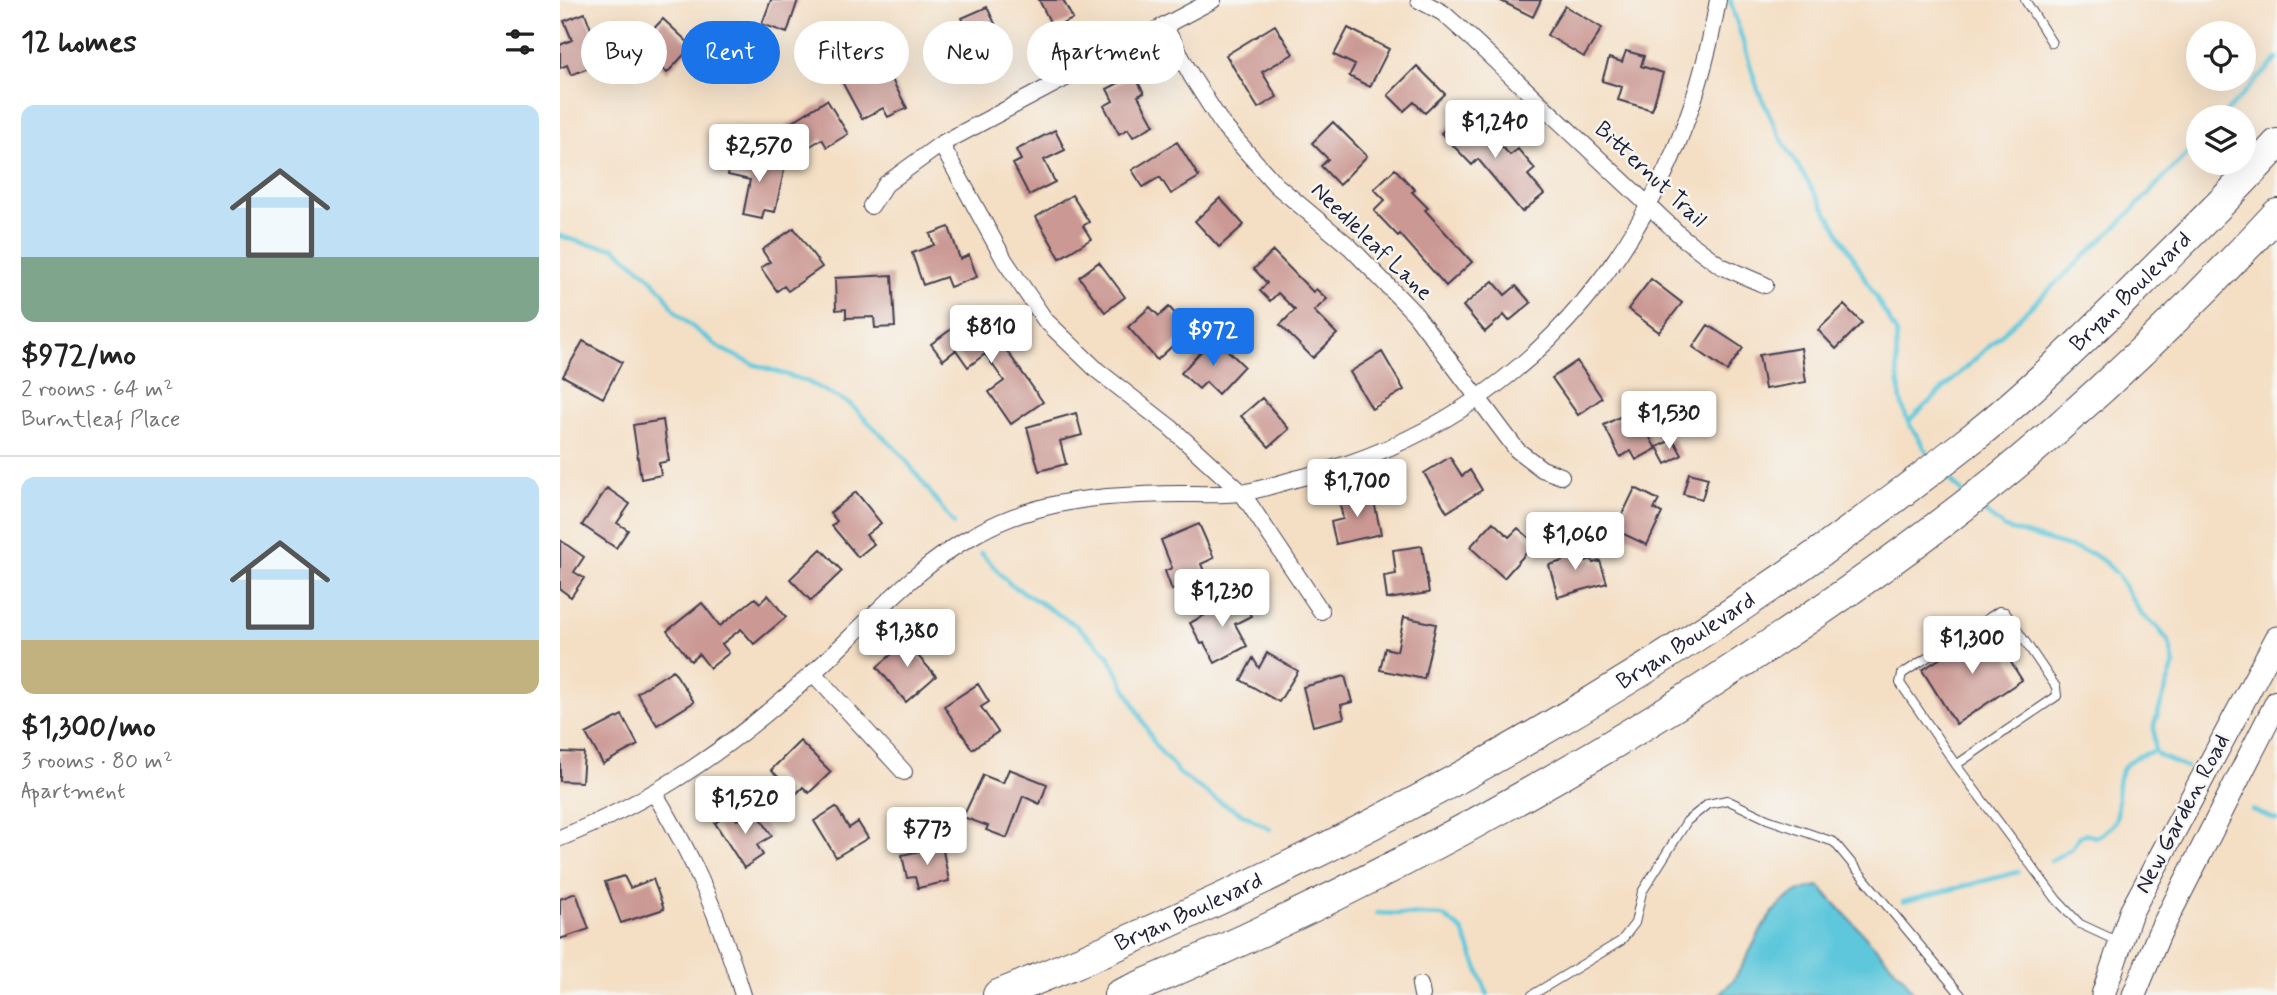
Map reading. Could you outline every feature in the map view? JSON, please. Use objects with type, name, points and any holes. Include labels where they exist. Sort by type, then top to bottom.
[{"type":"highway","name":"Bryan Boulevard","points":[[998,995],[1149,931],[1391,816],[1547,729],[1719,623],[1847,534],[1977,434],[2063,360],[2234,192],[2277,144]]},
{"type":"highway","name":"Bryan Boulevard","points":[[1119,995],[1264,930],[1435,846],[1630,735],[1841,597],[2047,438],[2199,296],[2277,214]]},
{"type":"main road","name":"New Garden Road","points":[[2103,995],[2132,912],[2158,858],[2277,638]]},
{"type":"main road","name":"New Garden Road","points":[[2134,995],[2159,934],[2277,702]]},
{"type":"main road","points":[[2121,943],[2133,944],[2140,950],[2137,968],[2126,995]]},
{"type":"street","points":[[1172,21],[1213,0]]},
{"type":"street","name":"Bitternut Trail","points":[[1419,0],[1443,13],[1461,29],[1683,238],[1721,266],[1765,285]]},
{"type":"street","points":[[560,838],[598,823],[655,794],[743,734],[814,673],[941,555],[1003,520],[1063,501],[1105,496],[1242,493],[1341,467],[1411,438],[1506,379],[1544,345],[1583,302],[1614,264],[1649,207],[1689,116],[1718,0]]},
{"type":"street","name":"Needleleaf Lane","points":[[1184,62],[1222,124],[1276,185],[1350,247],[1415,314],[1517,450],[1542,469],[1561,476]]},
{"type":"street","points":[[871,206],[886,184],[942,144],[1054,84]]},
{"type":"street","points":[[942,144],[1005,261],[1045,320],[1098,370],[1170,427],[1242,493],[1321,611]]},
{"type":"street","points":[[814,673],[904,772]]},
{"type":"street","points":[[655,794],[696,866],[722,927],[743,995]]},
{"type":"lane","points":[[2025,0],[2052,43]]},
{"type":"lane","points":[[1956,765],[2057,696],[2056,687],[2005,612],[1998,611],[1902,674],[1900,683],[1956,765],[2057,900],[2080,924],[2121,943]]},
{"type":"lane","points":[[1532,995],[1621,941],[1635,923],[1642,892],[1687,821],[1708,804],[1727,800],[1767,819],[1834,842],[1961,995]]},
{"type":"water","points":[[1819,886],[1904,978],[1915,995],[1719,995],[1734,979],[1775,909],[1801,891]]},
{"type":"building","points":[[771,0],[798,0],[787,33],[780,30],[780,21],[763,21]]},
{"type":"building","points":[[1039,0],[1063,0],[1073,19],[1050,21]]},
{"type":"building","points":[[1499,0],[1541,0],[1533,17]]},
{"type":"building","points":[[1565,6],[1602,28],[1584,57],[1547,35]]},
{"type":"building","points":[[987,7],[994,21],[964,21],[962,18]]},
{"type":"building","points":[[585,13],[588,21],[581,21],[581,71],[571,75],[567,65],[560,68],[560,45],[572,40],[564,21]]},
{"type":"building","points":[[667,23],[681,36],[681,58],[667,73]]},
{"type":"building","points":[[1275,25],[1293,54],[1262,72],[1277,97],[1258,108],[1226,55]]},
{"type":"building","points":[[1348,28],[1389,49],[1370,87],[1349,76],[1355,65],[1334,55]]},
{"type":"building","points":[[1626,51],[1644,56],[1641,66],[1663,73],[1652,110],[1618,100],[1622,87],[1602,81],[1609,58],[1622,62]]},
{"type":"building","points":[[1417,66],[1445,94],[1425,113],[1414,102],[1404,111],[1388,95]]},
{"type":"building","points":[[843,84],[894,84],[907,108],[888,117],[883,108],[862,119]]},
{"type":"building","points":[[1117,84],[1139,84],[1144,93],[1138,96],[1154,125],[1133,137],[1128,129],[1119,134],[1104,106],[1113,101],[1107,89]]},
{"type":"building","points":[[827,100],[848,134],[827,147],[822,139],[800,152],[784,127]]},
{"type":"building","points":[[1466,110],[1510,155],[1518,149],[1535,169],[1528,175],[1544,194],[1522,212],[1478,159],[1472,165],[1441,133]]},
{"type":"building","points":[[1333,122],[1367,156],[1339,185],[1321,166],[1328,159],[1312,143]]},
{"type":"building","points":[[1055,130],[1065,150],[1044,160],[1055,182],[1029,195],[1013,164],[1021,160],[1016,150]]},
{"type":"building","points":[[1177,142],[1199,177],[1171,194],[1160,177],[1143,187],[1132,170]]},
{"type":"building","points":[[732,155],[785,166],[775,212],[764,210],[762,219],[743,215],[750,180],[728,175]]},
{"type":"building","points":[[1395,169],[1415,190],[1412,192],[1428,208],[1425,210],[1472,262],[1446,286],[1400,234],[1398,236],[1374,211],[1385,200],[1374,189]]},
{"type":"building","points":[[1072,195],[1089,222],[1083,226],[1091,239],[1060,258],[1036,217]]},
{"type":"building","points":[[1220,198],[1244,225],[1219,247],[1195,221]]},
{"type":"building","points":[[949,227],[960,259],[969,255],[977,277],[950,287],[946,277],[923,285],[912,253],[934,245],[930,234]]},
{"type":"building","points":[[794,228],[822,267],[788,291],[784,286],[777,291],[761,268],[770,262],[762,250]]},
{"type":"building","points":[[1273,251],[1313,292],[1316,289],[1327,299],[1314,311],[1337,334],[1313,358],[1280,325],[1295,310],[1278,293],[1270,301],[1260,291],[1267,283],[1254,269]]},
{"type":"building","points":[[1099,262],[1125,297],[1105,312],[1079,277]]},
{"type":"building","points":[[892,275],[895,327],[875,328],[874,317],[846,318],[846,309],[836,310],[835,278]]},
{"type":"building","points":[[1651,279],[1682,303],[1659,332],[1628,309]]},
{"type":"building","points":[[1493,281],[1505,295],[1516,286],[1531,303],[1509,321],[1504,315],[1485,332],[1463,306]]},
{"type":"building","points":[[1844,305],[1862,323],[1836,349],[1818,330]]},
{"type":"building","points":[[1150,307],[1159,316],[1169,307],[1190,330],[1157,360],[1128,327]]},
{"type":"building","points":[[968,317],[973,324],[983,317],[1043,402],[1011,424],[989,392],[1004,381],[985,354],[968,367],[956,350],[943,360],[931,344]]},
{"type":"building","points":[[1708,325],[1743,348],[1727,371],[1693,347]]},
{"type":"building","points":[[583,341],[622,362],[603,398],[563,376]]},
{"type":"building","points":[[1208,344],[1215,350],[1221,344],[1244,366],[1218,394],[1206,382],[1199,389],[1181,373]]},
{"type":"building","points":[[1801,348],[1806,382],[1765,389],[1759,355]]},
{"type":"building","points":[[1382,352],[1404,390],[1372,409],[1350,372]]},
{"type":"building","points":[[1577,361],[1602,398],[1578,415],[1552,378]]},
{"type":"building","points":[[1262,398],[1289,429],[1269,447],[1241,416]]},
{"type":"building","points":[[1635,409],[1656,449],[1636,460],[1631,451],[1620,457],[1604,425]]},
{"type":"building","points":[[1076,413],[1082,435],[1060,441],[1066,464],[1039,471],[1027,427]]},
{"type":"building","points":[[663,420],[669,461],[659,463],[661,475],[641,479],[633,425]]},
{"type":"building","points":[[1673,439],[1682,455],[1666,464],[1657,447]]},
{"type":"building","points":[[1450,457],[1462,476],[1470,470],[1482,490],[1447,512],[1424,473]]},
{"type":"building","points":[[1689,473],[1708,478],[1702,499],[1683,494]]},
{"type":"building","points":[[607,488],[630,504],[617,523],[628,530],[616,548],[582,525]]},
{"type":"building","points":[[1635,488],[1659,500],[1654,509],[1662,513],[1647,545],[1615,530]]},
{"type":"building","points":[[856,492],[881,523],[866,535],[874,544],[858,557],[832,526],[837,521],[830,513]]},
{"type":"building","points":[[1372,492],[1381,534],[1336,544],[1331,522],[1343,519],[1339,499]]},
{"type":"building","points":[[1493,522],[1509,537],[1518,528],[1535,543],[1504,578],[1470,547]]},
{"type":"building","points":[[1199,524],[1214,558],[1201,564],[1206,576],[1172,590],[1165,571],[1172,568],[1161,540]]},
{"type":"building","points":[[560,540],[584,557],[574,572],[584,578],[571,597],[560,589]]},
{"type":"building","points":[[1575,540],[1582,562],[1592,559],[1593,563],[1600,561],[1607,583],[1558,597],[1549,565],[1563,561],[1558,545]]},
{"type":"building","points":[[1422,546],[1429,593],[1387,599],[1384,576],[1396,574],[1393,550]]},
{"type":"building","points":[[821,549],[842,571],[811,601],[790,579]]},
{"type":"building","points":[[768,595],[786,617],[754,644],[741,629],[722,644],[729,653],[710,668],[699,654],[691,661],[667,631],[702,603],[720,626],[755,598],[760,603]]},
{"type":"building","points":[[1240,596],[1251,616],[1235,624],[1247,646],[1215,663],[1190,623]]},
{"type":"building","points":[[1404,617],[1436,624],[1424,679],[1380,670],[1385,648],[1397,651]]},
{"type":"building","points":[[1983,631],[1987,637],[1993,634],[2022,680],[1956,724],[1922,670]]},
{"type":"building","points":[[915,634],[927,648],[918,656],[936,676],[906,702],[877,667]]},
{"type":"building","points":[[1267,653],[1298,671],[1279,702],[1241,680],[1253,658],[1259,668]]},
{"type":"building","points":[[673,670],[694,702],[657,725],[637,693]]},
{"type":"building","points":[[1345,676],[1352,702],[1341,705],[1344,718],[1313,726],[1303,687]]},
{"type":"building","points":[[978,684],[989,702],[981,707],[998,732],[972,749],[944,706]]},
{"type":"building","points":[[622,715],[638,745],[603,764],[586,734]]},
{"type":"building","points":[[800,741],[831,772],[809,793],[803,787],[796,794],[771,770]]},
{"type":"building","points":[[560,752],[584,753],[582,782],[560,781]]},
{"type":"building","points":[[1009,769],[1047,784],[1040,804],[1023,796],[1007,838],[986,830],[988,826],[963,817],[983,775],[1003,783]]},
{"type":"building","points":[[836,807],[849,828],[858,822],[868,838],[836,857],[814,821]]},
{"type":"building","points":[[755,809],[772,836],[757,845],[763,855],[744,868],[715,823],[732,812],[737,820]]},
{"type":"building","points":[[942,846],[949,881],[918,888],[915,877],[907,878],[902,855]]},
{"type":"building","points":[[624,876],[630,888],[653,879],[664,909],[621,923],[605,882]]},
{"type":"building","points":[[576,893],[589,929],[560,939],[560,899]]},
{"type":"waterway","points":[[1730,0],[1758,90],[1779,135],[1896,332],[1901,401],[1908,422],[1931,458]]},
{"type":"waterway","points":[[2233,105],[2277,59]]},
{"type":"waterway","points":[[1908,422],[2122,221],[2186,154]]},
{"type":"waterway","points":[[560,236],[615,248],[649,276],[676,312],[721,349],[753,364],[806,381],[850,404],[902,455],[954,524]]},
{"type":"waterway","points":[[1943,473],[1964,494]]},
{"type":"waterway","points":[[1978,507],[2005,528],[2093,554],[2106,563],[2118,575],[2141,614],[2157,627],[2169,642],[2174,664],[2154,725],[2155,751]]},
{"type":"waterway","points":[[981,553],[1010,584],[1077,626],[1107,653],[1156,746],[1179,773],[1215,799],[1270,829]]},
{"type":"waterway","points":[[2155,751],[2158,755],[2186,767]]},
{"type":"waterway","points":[[2051,861],[2072,848],[2080,836],[2085,834],[2096,837],[2108,830],[2117,813],[2118,785],[2125,766],[2135,758],[2155,751]]},
{"type":"waterway","points":[[2252,810],[2277,820]]},
{"type":"waterway","points":[[1903,902],[2018,872]]},
{"type":"waterway","points":[[1377,913],[1443,916],[1463,931],[1488,995]]}]
